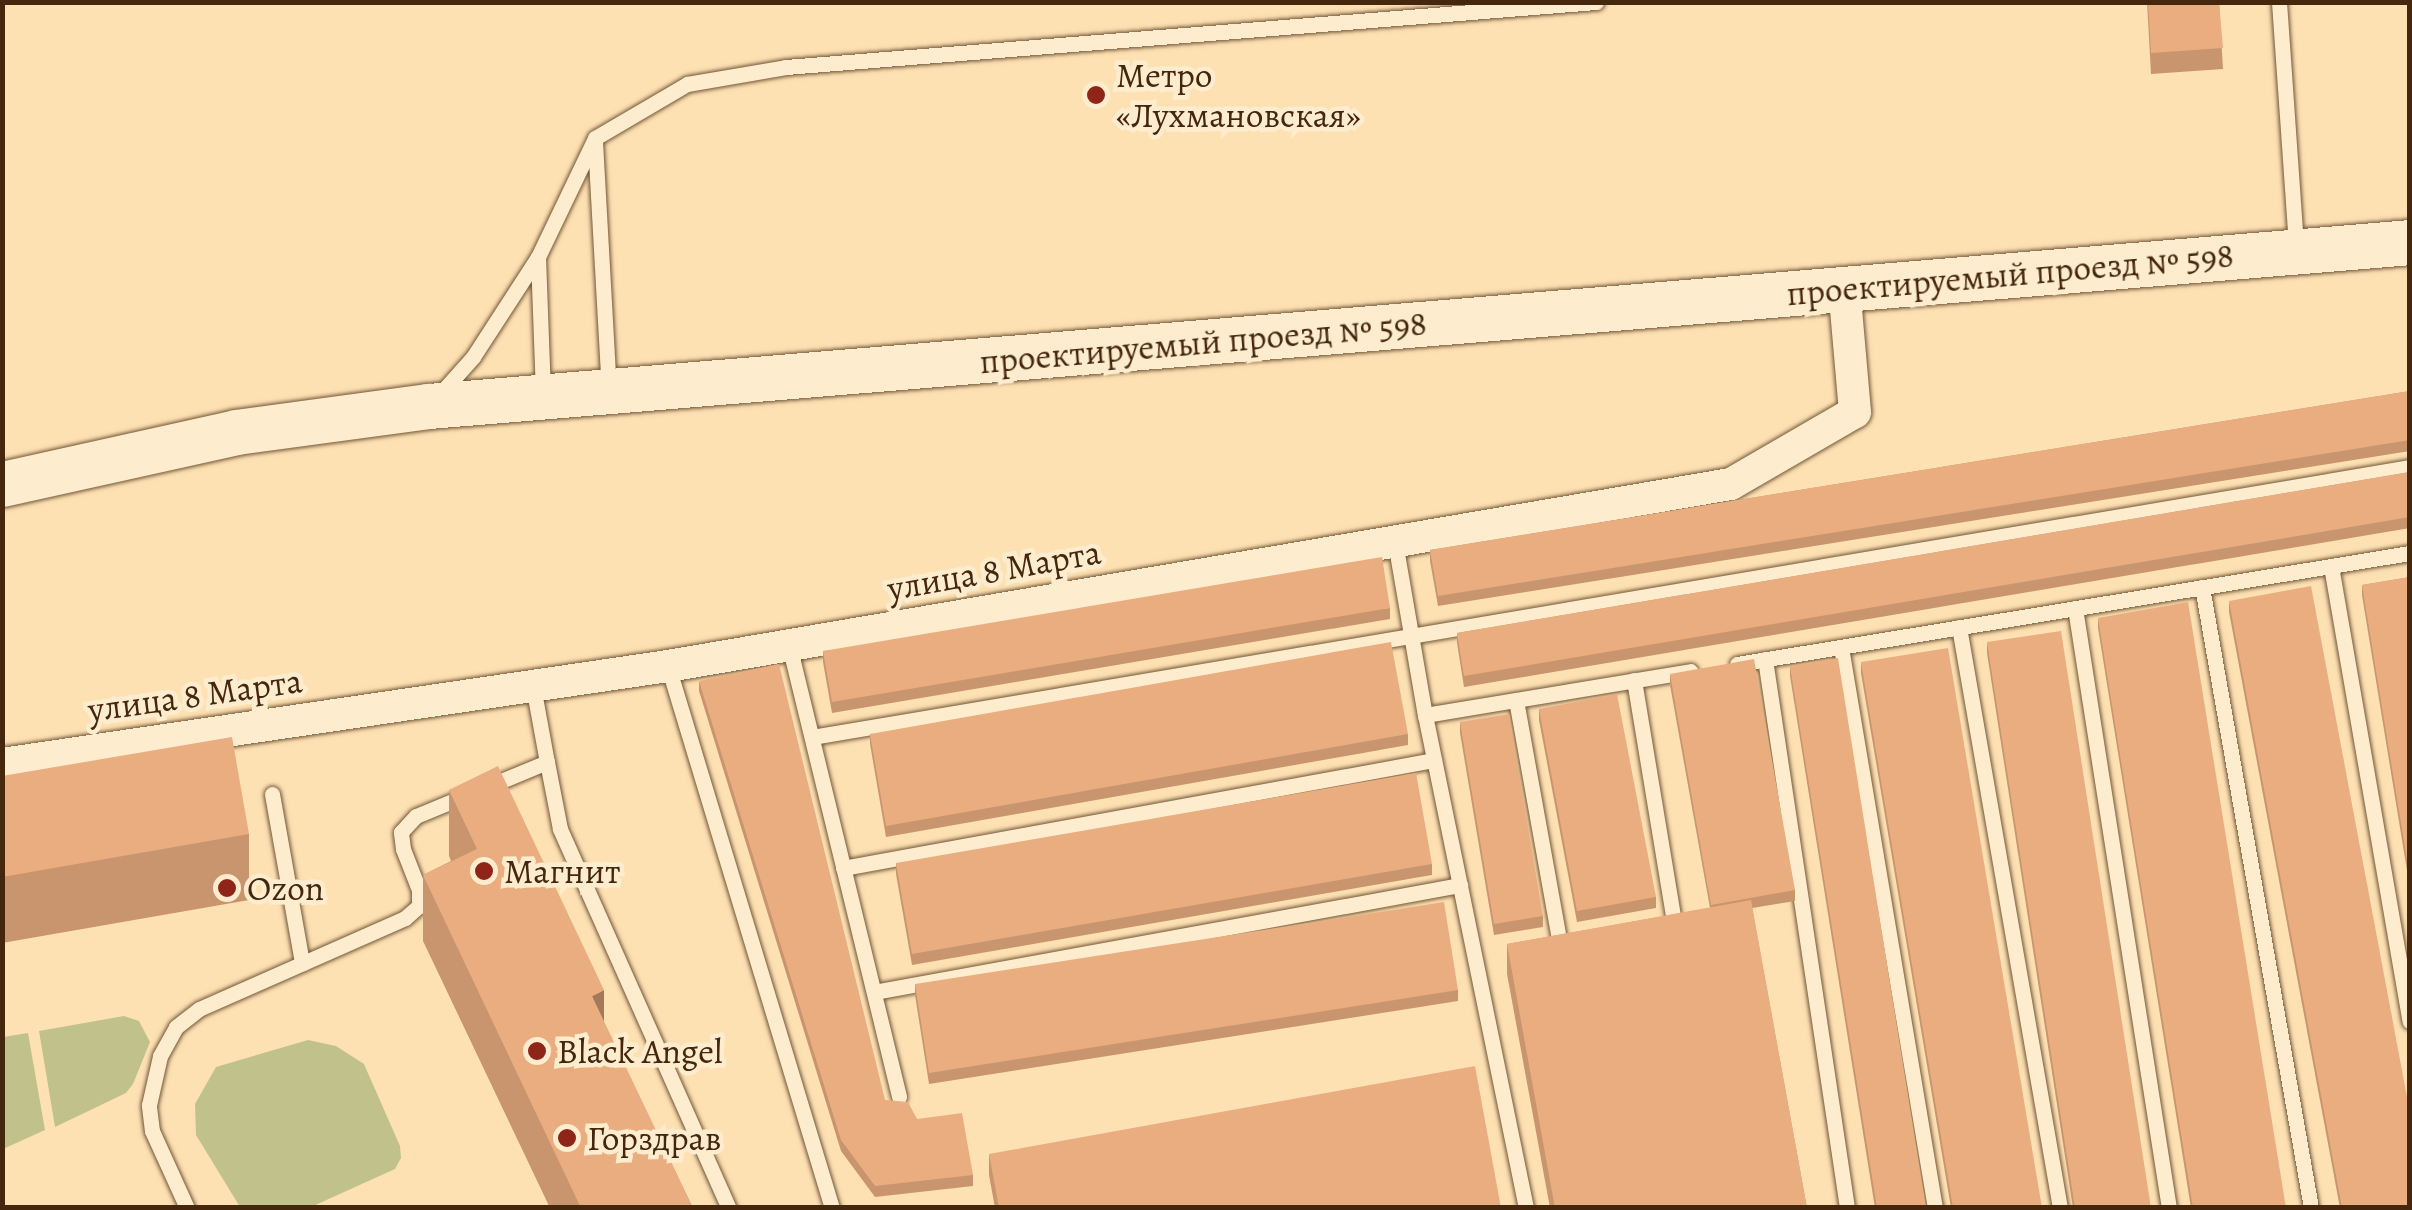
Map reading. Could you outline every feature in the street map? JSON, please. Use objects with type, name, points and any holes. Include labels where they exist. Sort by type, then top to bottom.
[{"type":"street","name":"проектируемый проезд № 598","points":[[2,484],[236,432],[429,406],[2410,242]]},
{"type":"street","name":"улица 8 Марта","points":[[2,764],[668,666],[1731,484],[1855,412],[1844,287]]},
{"type":"lane","points":[[429,406],[473,357],[538,257],[595,138],[687,84],[786,66],[1596,2]]},
{"type":"lane","points":[[2279,2],[2296,250]]},
{"type":"lane","points":[[595,138],[609,391]]},
{"type":"lane","points":[[538,257],[543,396]]},
{"type":"lane","points":[[812,738],[2410,467]]},
{"type":"lane","points":[[1395,542],[1425,715],[1526,1208]]},
{"type":"lane","points":[[1728,665],[2410,554]]},
{"type":"lane","points":[[2332,566],[2410,1022]]},
{"type":"lane","points":[[2202,587],[2311,1208]]},
{"type":"lane","points":[[2075,608],[2169,1208]]},
{"type":"lane","points":[[1959,627],[2060,1208]]},
{"type":"lane","points":[[790,646],[899,1097]]},
{"type":"lane","points":[[1841,647],[1935,1208]]},
{"type":"lane","points":[[1766,659],[1846,1208]]},
{"type":"lane","points":[[668,666],[832,1208]]},
{"type":"lane","points":[[1425,715],[1709,668]]},
{"type":"lane","points":[[1634,680],[1674,922]]},
{"type":"lane","points":[[533,686],[560,829],[730,1208]]},
{"type":"lane","points":[[1516,700],[1560,946]]},
{"type":"lane","points":[[843,868],[1434,760]]},
{"type":"lane","points":[[187,1208],[152,1131],[149,1105],[160,1056],[176,1027],[198,1009],[405,918],[419,906],[419,890],[403,849],[401,832],[416,816],[548,762]]},
{"type":"lane","points":[[272,794],[302,963]]},
{"type":"lane","points":[[874,992],[1460,885]]},
{"type":"green space","points":[[124,1016],[139,1021],[150,1042],[133,1084],[126,1093],[55,1127],[39,1031]]},
{"type":"green space","points":[[28,1033],[45,1130],[3,1149],[3,1037]]},
{"type":"green space","points":[[308,1040],[336,1046],[364,1064],[400,1146],[401,1158],[395,1169],[311,1207],[240,1207],[196,1135],[195,1104],[216,1067]]},
{"type":"building","points":[[2148,2],[2219,2],[2223,48],[2151,53]]},
{"type":"building","points":[[2410,391],[2410,440],[1438,596],[1430,550]]},
{"type":"building","points":[[2410,472],[2410,517],[1464,676],[1457,633]]},
{"type":"building","points":[[1382,557],[1390,608],[832,702],[823,651]]},
{"type":"building","points":[[2410,577],[2410,878],[2362,585]]},
{"type":"building","points":[[2311,586],[2410,1113],[2410,1208],[2342,1208],[2229,601]]},
{"type":"building","points":[[2188,602],[2286,1208],[2193,1208],[2098,618]]},
{"type":"building","points":[[2061,631],[2151,1208],[2075,1208],[1987,642]]},
{"type":"building","points":[[1391,642],[1408,734],[886,826],[870,734]]},
{"type":"building","points":[[1948,648],[2042,1208],[1953,1208],[1861,662]]},
{"type":"building","points":[[1838,658],[1926,1208],[1877,1208],[1790,666]]},
{"type":"building","points":[[1754,659],[1795,890],[1711,905],[1670,674]]},
{"type":"building","points":[[779,664],[885,1100],[908,1102],[917,1119],[962,1113],[973,1175],[875,1186],[841,1140],[699,681]]},
{"type":"building","points":[[1617,694],[1656,897],[1577,911],[1539,709]]},
{"type":"building","points":[[1509,714],[1543,916],[1494,924],[1460,722]]},
{"type":"building","points":[[232,737],[249,834],[2,877],[2,776]]},
{"type":"building","points":[[498,766],[604,990],[592,996],[693,1208],[581,1208],[423,875],[477,849],[449,790]]},
{"type":"building","points":[[1416,773],[1432,864],[912,954],[896,863]]},
{"type":"building","points":[[1751,900],[1807,1208],[1555,1208],[1507,944]]},
{"type":"building","points":[[1444,902],[1458,990],[929,1073],[915,984]]},
{"type":"building","points":[[1475,1066],[1501,1208],[999,1208],[989,1154]]},
{"type":"place","name":"Метро «Лухмановская»","points":[[1096,95]]},
{"type":"place","name":"Магнит","points":[[484,871]]},
{"type":"place","name":"Ozon","points":[[227,888]]},
{"type":"place","name":"Black Angel","points":[[537,1051]]},
{"type":"place","name":"Горздрав","points":[[567,1138]]}]
